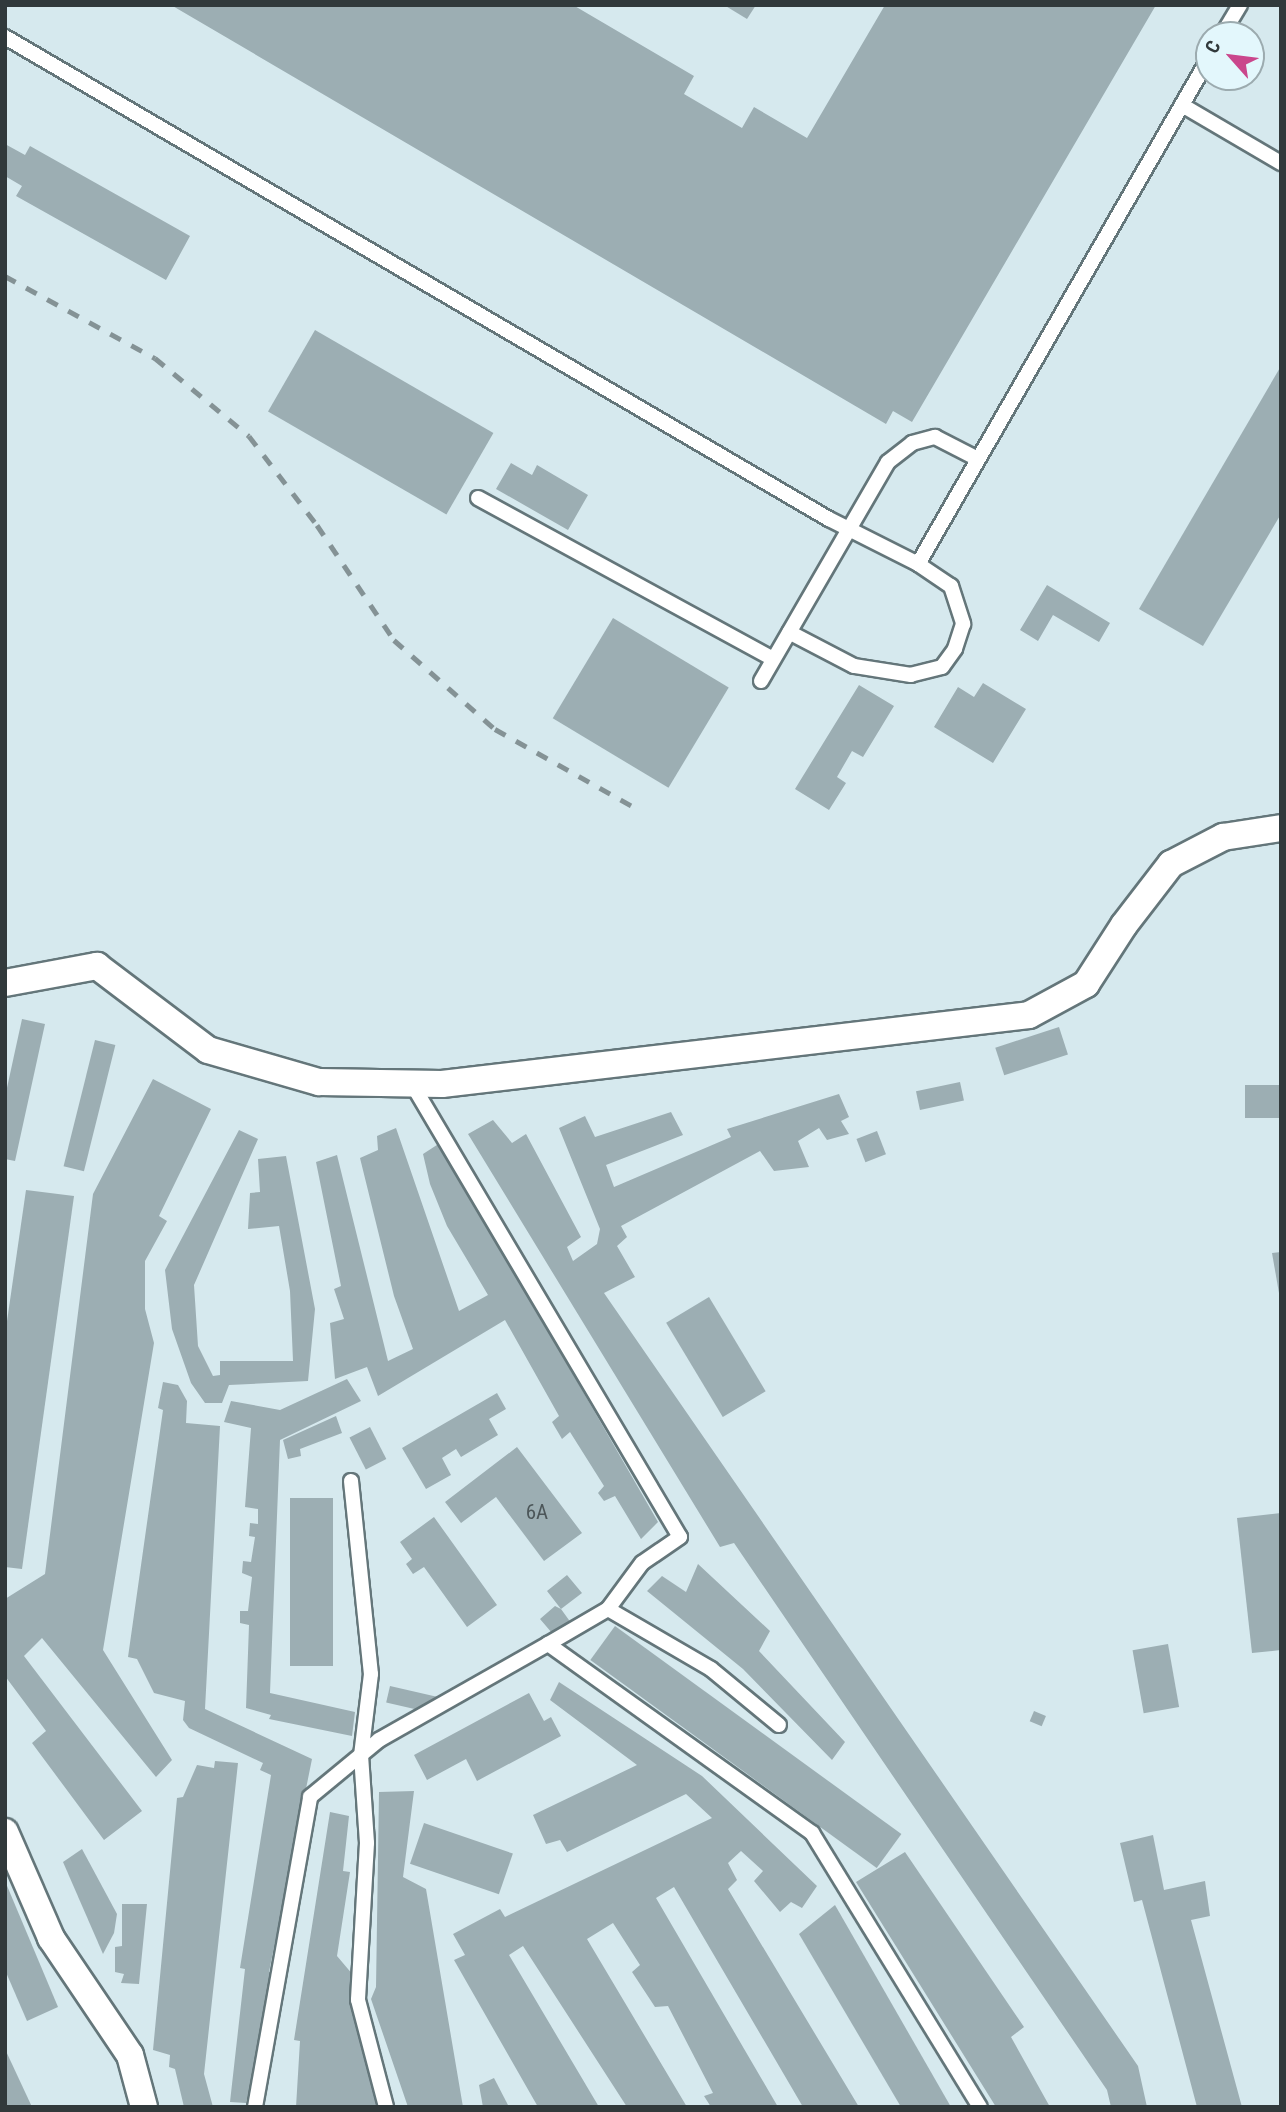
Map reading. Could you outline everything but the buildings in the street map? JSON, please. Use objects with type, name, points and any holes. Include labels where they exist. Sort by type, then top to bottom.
[{"type":"street","points":[[5,983],[97,966],[208,1050],[319,1082],[442,1084],[1030,1015],[1086,984],[1124,925],[1171,864],[1223,837],[1281,828]]},
{"type":"street","points":[[5,1832],[51,1938],[130,2055],[144,2107]]},
{"type":"lane","points":[[1230,21],[1240,5]]},
{"type":"lane","points":[[5,37],[849,529],[918,564],[951,586],[961,607],[963,624],[955,649],[942,667],[927,674],[876,673],[854,666],[789,632]]},
{"type":"lane","points":[[918,564],[976,458],[1195,82]]},
{"type":"lane","points":[[1182,105],[1281,163]]},
{"type":"lane","points":[[761,681],[888,462],[912,443],[935,437],[976,458]]},
{"type":"lane","points":[[478,498],[773,659]]},
{"type":"lane","points":[[256,2107],[310,1797],[361,1755],[608,1609],[642,1563],[680,1537],[412,1084]]},
{"type":"lane","points":[[351,1481],[371,1674],[361,1755],[367,1843],[358,2000],[387,2107]]},
{"type":"lane","points":[[608,1609],[711,1669],[779,1725]]},
{"type":"lane","points":[[548,1644],[812,1833],[980,2107]]},
{"type":"railway","points":[[5,276],[155,358],[249,436],[317,525],[394,640],[495,729],[634,807]]}]
